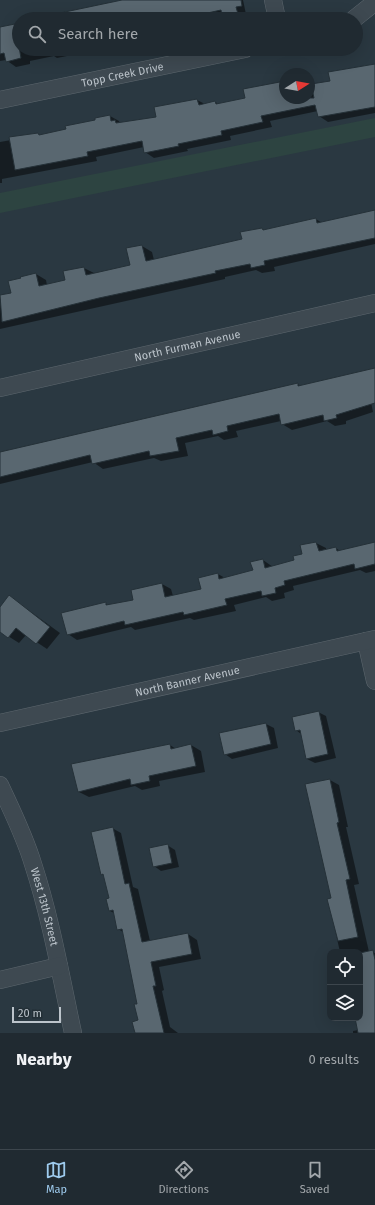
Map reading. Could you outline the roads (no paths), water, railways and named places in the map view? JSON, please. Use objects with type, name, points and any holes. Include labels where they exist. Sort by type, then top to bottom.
[{"type":"street","points":[[273,0],[276,12]]},
{"type":"street","points":[[363,12],[374,3]]},
{"type":"street","name":"Topp Creek Drive","points":[[0,100],[211,56]]},
{"type":"street","name":"North Furman Avenue","points":[[0,388],[375,303]]},
{"type":"street","points":[[370,640],[375,681]]},
{"type":"street","name":"North Banner Avenue","points":[[0,723],[370,640]]},
{"type":"street","name":"West 13th Street","points":[[0,785],[34,864],[59,966],[73,1033]]},
{"type":"street","points":[[0,980],[59,966]]}]
